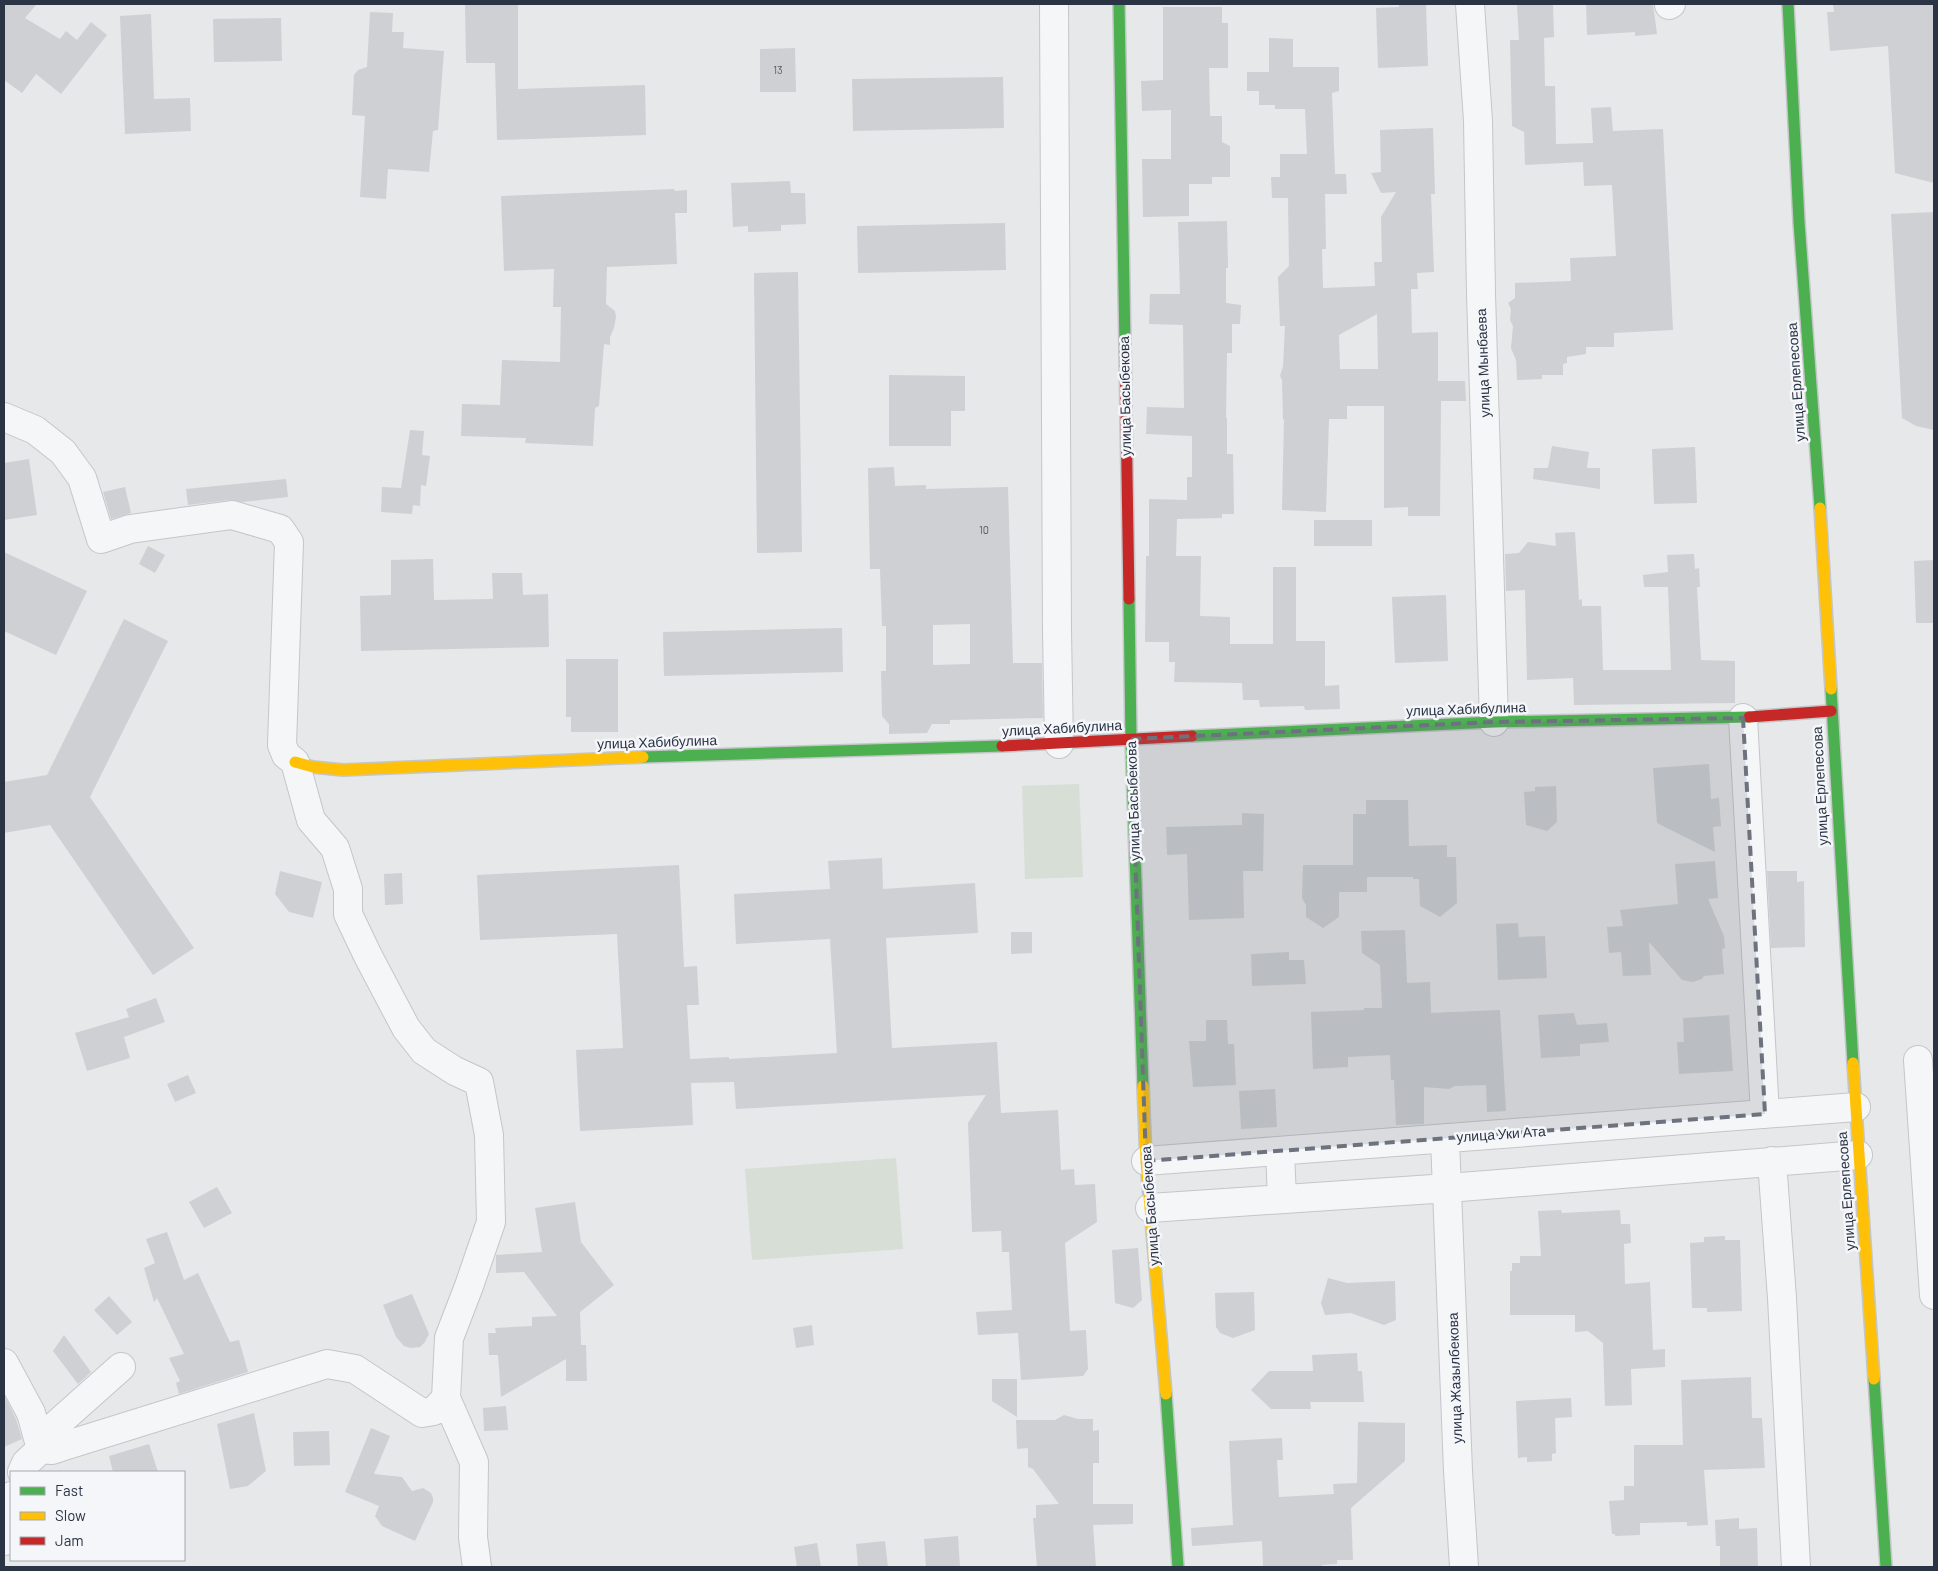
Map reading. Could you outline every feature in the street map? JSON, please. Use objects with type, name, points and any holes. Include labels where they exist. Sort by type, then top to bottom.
[{"type":"street","points":[[1054,4],[1059,744]]},
{"type":"street","name":"улица Басыбекова","points":[[1118,4],[1131,739],[1146,1161],[1178,1567]]},
{"type":"street","name":"улица Мынбаева","points":[[1470,4],[1478,121],[1481,294],[1494,722]]},
{"type":"street","name":"улица Ерлепесова","points":[[1788,4],[1799,212],[1817,457],[1858,1155],[1886,1567]]},
{"type":"street","points":[[4,417],[35,430],[63,452],[82,478],[101,538],[130,529],[232,515],[280,529],[289,542],[282,745],[286,755],[295,762],[311,820],[335,848],[348,889],[348,914],[406,1028],[424,1050],[455,1070],[479,1082],[489,1136],[491,1222],[470,1286],[449,1338],[446,1398],[474,1462],[473,1537],[477,1567]]},
{"type":"street","name":"улица Хабибулина","points":[[295,762],[313,767],[343,770],[671,756],[1059,744],[1494,722],[1743,718],[1831,711]]},
{"type":"street","points":[[1743,718],[1765,1114]]},
{"type":"street","points":[[1918,1060],[1934,1295]]},
{"type":"street","name":"улица Уки Ата","points":[[1146,1161],[1856,1107]]},
{"type":"street","name":"улица Жазылбекова","points":[[1445,1139],[1458,1471],[1464,1567]]},
{"type":"street","points":[[1280,1151],[1282,1199]]},
{"type":"street","points":[[1150,1208],[1448,1188],[1858,1155]]},
{"type":"street","points":[[1772,1161],[1782,1298],[1796,1567]]},
{"type":"street","points":[[4,1363],[32,1413],[40,1444],[52,1450],[327,1364],[355,1369],[466,1444]]},
{"type":"street","points":[[22,1471],[40,1444],[121,1367]]},
{"type":"street","points":[[422,1413],[434,1411],[446,1398]]},
{"type":"street","points":[[4,1541],[7,1505],[10,1498]]},
{"type":"highlighted area","points":[[1743,718],[1765,1114],[1146,1161],[1131,739],[1494,722]]},
{"type":"shaded area","points":[[1079,784],[1083,877],[1025,879],[1022,786]]},
{"type":"shaded area","points":[[896,1158],[903,1249],[752,1260],[745,1169]]},
{"type":"building","points":[[4,4],[37,4],[25,18],[60,39],[66,31],[77,40],[91,22],[107,35],[61,94],[36,74],[22,93],[4,80]]},
{"type":"building","points":[[465,4],[518,4],[518,89],[645,85],[646,135],[497,140],[495,63],[466,63]]},
{"type":"building","points":[[1399,4],[1426,4],[1428,66],[1378,68],[1376,8],[1399,7]]},
{"type":"building","points":[[1517,4],[1553,4],[1554,37],[1544,38],[1545,86],[1555,86],[1556,144],[1593,143],[1591,108],[1611,107],[1613,131],[1663,129],[1673,330],[1614,333],[1614,347],[1586,347],[1586,354],[1567,357],[1567,363],[1563,364],[1563,375],[1542,375],[1542,379],[1517,380],[1516,360],[1511,348],[1513,326],[1510,320],[1511,309],[1508,303],[1515,298],[1515,283],[1571,281],[1570,258],[1616,256],[1612,185],[1584,186],[1583,162],[1525,165],[1524,132],[1512,126],[1510,40],[1519,40]]},
{"type":"building","points":[[1586,4],[1653,4],[1657,34],[1635,36],[1635,32],[1587,35]]},
{"type":"building","points":[[1833,4],[1934,4],[1934,183],[1895,173],[1888,46],[1830,51],[1827,12],[1834,12]]},
{"type":"building","points":[[1163,7],[1222,7],[1222,23],[1228,23],[1228,68],[1209,68],[1210,116],[1222,116],[1222,142],[1230,146],[1230,177],[1212,177],[1212,184],[1189,184],[1189,216],[1143,217],[1142,159],[1171,159],[1171,110],[1142,111],[1141,81],[1163,80]]},
{"type":"building","points":[[370,12],[393,13],[392,32],[404,32],[403,48],[444,51],[438,130],[433,131],[429,172],[388,169],[386,199],[360,197],[365,116],[352,115],[354,75],[358,70],[367,67]]},
{"type":"building","points":[[151,14],[154,99],[190,98],[191,131],[125,134],[120,16]]},
{"type":"building","points":[[281,18],[282,61],[214,62],[213,19]]},
{"type":"building","points":[[1269,38],[1293,39],[1293,67],[1339,67],[1339,91],[1332,93],[1335,174],[1346,174],[1347,194],[1325,194],[1326,249],[1322,249],[1323,288],[1375,286],[1374,262],[1382,262],[1381,217],[1396,192],[1381,193],[1371,173],[1381,172],[1380,130],[1433,128],[1435,194],[1431,194],[1434,272],[1417,273],[1418,289],[1411,289],[1412,333],[1438,332],[1438,381],[1465,381],[1466,401],[1441,401],[1440,516],[1408,516],[1408,507],[1384,508],[1384,406],[1347,406],[1347,419],[1329,419],[1326,512],[1282,510],[1284,419],[1282,380],[1280,376],[1283,366],[1285,326],[1280,326],[1278,277],[1289,266],[1288,198],[1272,198],[1271,177],[1280,177],[1280,154],[1307,154],[1305,109],[1275,109],[1275,105],[1259,105],[1259,91],[1247,91],[1247,72],[1269,72]],"holes":[[[1377,314],[1378,369],[1340,369],[1339,335]]]},
{"type":"building","points":[[795,48],[796,92],[760,92],[760,49]]},
{"type":"building","points":[[1003,77],[1004,128],[853,131],[852,79]]},
{"type":"building","points":[[790,181],[791,193],[805,193],[806,224],[781,225],[781,231],[748,232],[748,226],[733,227],[731,183]]},
{"type":"building","points":[[674,189],[675,191],[687,190],[687,213],[675,213],[677,264],[607,267],[606,304],[615,311],[616,317],[610,337],[610,345],[604,344],[599,406],[595,408],[593,446],[525,443],[526,438],[461,436],[462,404],[500,405],[502,360],[560,362],[561,307],[553,307],[554,269],[504,271],[501,196]]},
{"type":"building","points":[[1934,212],[1934,430],[1916,426],[1902,418],[1891,214]]},
{"type":"building","points":[[1227,221],[1228,268],[1226,268],[1226,303],[1241,305],[1240,324],[1232,324],[1232,353],[1227,353],[1227,454],[1233,454],[1234,514],[1222,514],[1222,518],[1177,519],[1176,556],[1201,556],[1200,616],[1230,617],[1230,644],[1273,644],[1273,567],[1296,567],[1296,641],[1325,641],[1325,686],[1339,685],[1340,709],[1305,710],[1304,706],[1260,707],[1259,700],[1243,700],[1242,683],[1174,682],[1175,662],[1169,662],[1169,642],[1145,642],[1146,556],[1149,556],[1149,499],[1187,500],[1187,477],[1192,477],[1192,436],[1146,434],[1147,407],[1184,408],[1183,325],[1149,324],[1150,294],[1180,294],[1178,222]]},
{"type":"building","points":[[1005,223],[1006,270],[858,273],[857,226]]},
{"type":"building","points":[[798,272],[802,552],[757,553],[754,273]]},
{"type":"building","points":[[889,375],[965,376],[965,411],[951,411],[951,446],[889,446]]},
{"type":"building","points":[[410,430],[424,431],[422,455],[430,456],[426,486],[421,485],[420,506],[413,505],[412,514],[381,512],[382,487],[401,488]]},
{"type":"building","points":[[1552,446],[1589,452],[1587,468],[1600,468],[1600,489],[1533,479],[1534,468],[1548,468]]},
{"type":"building","points":[[1695,447],[1697,503],[1654,504],[1652,449]]},
{"type":"building","points":[[29,459],[37,515],[4,520],[4,463]]},
{"type":"building","points":[[894,467],[895,486],[926,485],[926,489],[1008,487],[1013,663],[1042,663],[1043,718],[950,720],[950,724],[932,724],[927,733],[889,734],[889,724],[882,716],[881,671],[886,671],[886,626],[882,626],[880,569],[870,569],[868,468]],"holes":[[[970,624],[970,664],[933,665],[933,625]]]},
{"type":"building","points":[[286,479],[288,497],[242,502],[230,500],[188,505],[186,489]]},
{"type":"building","points":[[125,487],[131,513],[111,519],[103,492]]},
{"type":"building","points":[[1314,520],[1372,520],[1372,546],[1314,546]]},
{"type":"building","points":[[1575,532],[1579,600],[1582,599],[1582,606],[1601,606],[1603,670],[1671,670],[1668,587],[1644,587],[1643,575],[1668,572],[1667,555],[1694,554],[1695,569],[1699,568],[1700,587],[1697,587],[1701,660],[1735,661],[1735,703],[1574,705],[1573,678],[1527,680],[1525,590],[1506,591],[1505,554],[1519,553],[1528,542],[1556,546],[1555,533]]},
{"type":"building","points":[[148,546],[165,555],[155,573],[139,564]]},
{"type":"building","points":[[4,552],[87,591],[56,655],[4,631]]},
{"type":"building","points":[[433,559],[434,600],[493,599],[492,573],[522,573],[523,595],[548,594],[549,647],[361,651],[360,596],[391,595],[391,560]]},
{"type":"building","points":[[1934,560],[1934,623],[1916,623],[1914,561]]},
{"type":"building","points":[[1446,595],[1448,661],[1395,663],[1392,597]]},
{"type":"building","points":[[124,619],[168,641],[90,797],[194,948],[153,975],[50,825],[4,833],[4,782],[47,775]]},
{"type":"building","points":[[842,628],[843,672],[664,676],[663,632]]},
{"type":"building","points":[[566,659],[618,659],[618,732],[571,732],[571,717],[566,717]]},
{"type":"building","points":[[1709,764],[1711,799],[1719,798],[1721,826],[1713,827],[1715,852],[1657,823],[1653,768]]},
{"type":"building","points":[[1556,786],[1557,822],[1547,831],[1526,825],[1524,792],[1535,791],[1535,787]]},
{"type":"building","points":[[1366,800],[1408,800],[1409,846],[1447,845],[1447,857],[1456,857],[1457,903],[1440,917],[1420,906],[1419,879],[1413,879],[1413,877],[1367,877],[1367,892],[1339,892],[1339,917],[1323,928],[1306,917],[1306,905],[1302,898],[1303,865],[1353,865],[1353,814],[1366,814]]},
{"type":"building","points":[[1242,813],[1264,814],[1263,871],[1243,871],[1244,918],[1189,920],[1187,854],[1167,855],[1166,827],[1242,825]]},
{"type":"building","points":[[882,858],[883,889],[975,883],[978,933],[886,938],[892,1048],[997,1042],[1001,1113],[1058,1110],[1061,1170],[1074,1169],[1075,1185],[1095,1184],[1097,1222],[1065,1243],[1070,1331],[1086,1330],[1088,1369],[1083,1376],[1021,1380],[1018,1333],[978,1335],[976,1312],[1012,1310],[1009,1252],[1002,1252],[1001,1231],[972,1232],[968,1123],[986,1095],[736,1109],[734,1082],[691,1083],[693,1125],[580,1131],[576,1050],[623,1048],[617,934],[480,940],[477,875],[679,865],[684,967],[697,966],[699,1005],[687,1005],[690,1059],[729,1057],[729,1059],[837,1053],[830,939],[736,944],[734,894],[830,889],[828,861]]},
{"type":"building","points":[[1715,861],[1718,898],[1708,899],[1724,936],[1725,948],[1722,949],[1724,974],[1704,976],[1702,979],[1693,982],[1682,980],[1649,942],[1651,975],[1623,976],[1621,952],[1609,953],[1607,927],[1623,926],[1620,910],[1678,904],[1675,864]]},
{"type":"building","points":[[280,871],[322,882],[313,918],[289,912],[275,894]]},
{"type":"building","points":[[1767,871],[1797,871],[1797,882],[1804,881],[1805,947],[1771,948]]},
{"type":"building","points":[[402,873],[403,904],[385,905],[384,874]]},
{"type":"building","points":[[1518,923],[1519,937],[1545,936],[1547,978],[1498,980],[1496,924]]},
{"type":"building","points":[[1405,930],[1407,983],[1430,982],[1431,1013],[1500,1010],[1506,1111],[1487,1112],[1486,1085],[1455,1086],[1449,1089],[1424,1087],[1424,1124],[1396,1125],[1394,1080],[1391,1080],[1390,1055],[1348,1057],[1348,1067],[1313,1069],[1311,1012],[1382,1008],[1380,965],[1362,953],[1361,931]]},
{"type":"building","points":[[1011,932],[1032,932],[1032,953],[1011,954]]},
{"type":"building","points":[[1289,952],[1289,960],[1304,960],[1306,984],[1252,986],[1251,954]]},
{"type":"building","points":[[156,998],[165,1022],[124,1037],[130,1058],[87,1071],[75,1033],[129,1017],[126,1009]]},
{"type":"building","points":[[1574,1013],[1577,1025],[1607,1023],[1609,1042],[1580,1044],[1580,1056],[1541,1058],[1538,1015]]},
{"type":"building","points":[[1729,1015],[1733,1071],[1679,1074],[1677,1042],[1684,1042],[1683,1018]]},
{"type":"building","points":[[1206,1020],[1227,1020],[1228,1044],[1234,1044],[1236,1085],[1193,1087],[1189,1041],[1206,1041]]},
{"type":"building","points":[[188,1075],[196,1093],[175,1102],[167,1084]]},
{"type":"building","points":[[1275,1089],[1277,1127],[1241,1129],[1239,1091]]},
{"type":"building","points":[[217,1187],[232,1213],[204,1228],[189,1202]]},
{"type":"building","points":[[575,1202],[581,1242],[614,1285],[580,1312],[581,1345],[586,1345],[587,1381],[566,1381],[566,1359],[501,1397],[498,1355],[489,1355],[488,1333],[496,1333],[495,1328],[532,1326],[532,1317],[557,1316],[524,1272],[496,1273],[496,1255],[542,1252],[535,1208]]},
{"type":"building","points":[[1561,1210],[1562,1213],[1620,1210],[1621,1224],[1630,1224],[1631,1243],[1624,1244],[1625,1284],[1650,1282],[1653,1350],[1665,1349],[1665,1367],[1631,1369],[1632,1405],[1605,1406],[1603,1343],[1588,1331],[1575,1332],[1575,1315],[1510,1315],[1510,1271],[1512,1271],[1512,1263],[1520,1263],[1520,1256],[1541,1256],[1538,1211]]},
{"type":"building","points":[[167,1232],[184,1280],[198,1273],[230,1342],[239,1340],[248,1372],[179,1394],[176,1383],[180,1381],[169,1358],[184,1354],[157,1298],[154,1302],[144,1268],[155,1263],[146,1239]]},
{"type":"building","points":[[1725,1236],[1725,1240],[1740,1240],[1742,1311],[1707,1312],[1707,1308],[1692,1308],[1690,1243],[1704,1242],[1704,1237]]},
{"type":"building","points":[[1138,1248],[1142,1300],[1133,1308],[1115,1303],[1112,1250]]},
{"type":"building","points":[[1328,1278],[1347,1283],[1395,1281],[1396,1320],[1384,1325],[1351,1313],[1325,1315],[1321,1303]]},
{"type":"building","points":[[1254,1292],[1255,1330],[1233,1338],[1220,1333],[1216,1327],[1215,1293]]},
{"type":"building","points":[[412,1294],[429,1334],[420,1347],[411,1348],[404,1346],[396,1337],[383,1305]]},
{"type":"building","points":[[109,1296],[132,1322],[117,1335],[94,1310]]},
{"type":"building","points":[[812,1325],[814,1345],[796,1348],[793,1328]]},
{"type":"building","points":[[64,1335],[91,1372],[78,1384],[53,1351]]},
{"type":"building","points":[[1357,1353],[1358,1371],[1362,1371],[1364,1402],[1310,1402],[1311,1409],[1271,1409],[1251,1390],[1269,1371],[1313,1371],[1312,1355]]},
{"type":"building","points":[[1751,1377],[1752,1418],[1762,1418],[1765,1468],[1704,1470],[1708,1525],[1687,1526],[1687,1522],[1640,1523],[1640,1535],[1615,1536],[1615,1534],[1612,1534],[1609,1501],[1624,1500],[1624,1486],[1634,1486],[1634,1445],[1683,1445],[1681,1380]]},
{"type":"building","points":[[992,1379],[1017,1379],[1017,1417],[992,1401]]},
{"type":"building","points":[[4,1395],[16,1419],[22,1439],[4,1447]]},
{"type":"building","points":[[1571,1398],[1572,1417],[1555,1418],[1556,1453],[1552,1454],[1552,1461],[1527,1462],[1527,1457],[1518,1458],[1516,1401]]},
{"type":"building","points":[[506,1406],[508,1430],[484,1431],[483,1408]]},
{"type":"building","points":[[254,1413],[266,1471],[248,1486],[230,1489],[217,1424]]},
{"type":"building","points":[[1064,1415],[1078,1419],[1093,1419],[1093,1431],[1099,1430],[1099,1463],[1093,1463],[1093,1504],[1133,1504],[1133,1524],[1093,1525],[1096,1567],[1037,1567],[1033,1518],[1036,1518],[1036,1505],[1059,1504],[1033,1469],[1028,1467],[1028,1448],[1017,1449],[1016,1420],[1055,1420]]},
{"type":"building","points":[[1358,1422],[1405,1423],[1405,1461],[1351,1508],[1353,1560],[1337,1560],[1337,1564],[1322,1565],[1322,1567],[1263,1567],[1262,1541],[1192,1546],[1191,1528],[1233,1525],[1229,1441],[1282,1438],[1283,1460],[1277,1460],[1279,1497],[1334,1494],[1333,1484],[1357,1483]]},
{"type":"building","points":[[371,1428],[390,1436],[374,1474],[402,1477],[412,1491],[423,1488],[431,1493],[433,1498],[433,1502],[415,1541],[382,1526],[375,1516],[379,1506],[345,1492]]},
{"type":"building","points":[[329,1431],[330,1465],[294,1466],[293,1432]]},
{"type":"building","points":[[149,1444],[158,1471],[113,1471],[109,1456]]},
{"type":"building","points":[[1739,1518],[1739,1529],[1757,1528],[1758,1567],[1720,1567],[1720,1546],[1716,1546],[1715,1520]]},
{"type":"building","points":[[958,1536],[960,1567],[926,1567],[924,1539]]},
{"type":"building","points":[[885,1541],[888,1567],[858,1567],[856,1544]]},
{"type":"building","points":[[817,1543],[821,1567],[797,1567],[794,1547]]},
{"type":"traffic: fast","points":[[1119,4],[1125,347]]},
{"type":"traffic: fast","points":[[1788,4],[1799,222],[1820,508]]},
{"type":"traffic: fast","points":[[1129,599],[1131,739],[1143,1086]]},
{"type":"traffic: fast","points":[[1831,689],[1853,1063]]},
{"type":"traffic: fast","points":[[1192,736],[1494,722],[1749,717]]},
{"type":"traffic: fast","points":[[643,757],[1002,746]]},
{"type":"traffic: fast","points":[[1874,1379],[1886,1567]]},
{"type":"traffic: fast","points":[[1166,1394],[1178,1567]]},
{"type":"traffic: slow","points":[[1820,508],[1831,689]]},
{"type":"traffic: slow","points":[[295,762],[313,767],[343,770],[643,757]]},
{"type":"traffic: slow","points":[[1853,1063],[1874,1379]]},
{"type":"traffic: slow","points":[[1143,1086],[1146,1161],[1166,1394]]},
{"type":"traffic: jam","points":[[1125,347],[1129,599]]},
{"type":"traffic: jam","points":[[1749,717],[1831,711]]},
{"type":"traffic: jam","points":[[1002,746],[1192,736]]}]
